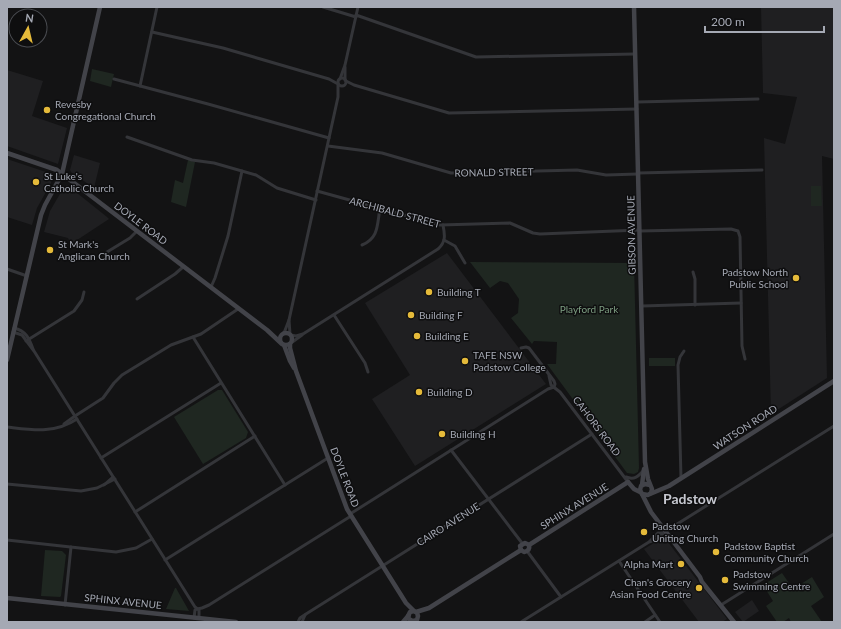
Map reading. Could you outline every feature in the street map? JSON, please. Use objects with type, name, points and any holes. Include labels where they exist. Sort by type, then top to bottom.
[{"type":"main road","points":[[7,360],[42,211],[62,174],[100,7]]},
{"type":"main road","name":"GIBSON AVENUE","points":[[634,7],[645,462],[641,486]]},
{"type":"main road","name":"DOYLE ROAD","points":[[7,153],[57,170],[267,330],[283,344],[296,371]]},
{"type":"main road","name":"DOYLE ROAD","points":[[267,330],[283,334]]},
{"type":"main road","points":[[283,334],[291,335],[293,339],[290,344],[283,344],[280,339],[283,334]]},
{"type":"main road","name":"DOYLE ROAD","points":[[290,344],[290,350],[296,371],[350,515],[406,603],[415,612]]},
{"type":"main road","name":"WATSON ROAD","points":[[650,494],[666,488],[834,381]]},
{"type":"main road","name":"GIBSON AVENUE","points":[[645,462],[651,486]]},
{"type":"main road","points":[[628,482],[641,486],[647,484],[657,489],[666,488]]},
{"type":"main road","name":"CAHORS ROAD","points":[[628,482],[634,489],[641,493],[649,510],[710,588],[734,622]]},
{"type":"main road","name":"SPHINX AVENUE","points":[[529,545],[628,482]]},
{"type":"main road","points":[[641,486],[641,493],[645,496],[650,494]]},
{"type":"main road","points":[[649,510],[648,502],[652,492],[651,486]]},
{"type":"main road","points":[[409,615],[412,621],[416,621],[429,608],[521,550],[523,552],[527,551],[529,545],[522,543],[520,547],[521,550]]},
{"type":"main road","name":"SPHINX AVENUE","points":[[7,598],[236,622]]},
{"type":"main road","name":"DOYLE ROAD","points":[[406,603],[409,615]]},
{"type":"main road","points":[[403,622],[409,615],[429,608]]},
{"type":"main road","points":[[415,612],[418,614],[419,619]]},
{"type":"street","points":[[140,86],[157,7]]},
{"type":"street","points":[[323,7],[356,16],[476,57],[635,54]]},
{"type":"street","points":[[283,334],[289,320],[328,146],[338,97],[339,79],[345,65],[358,7]]},
{"type":"street","points":[[152,32],[223,48],[329,79],[342,87],[354,85]]},
{"type":"street","points":[[338,97],[344,86],[345,65]]},
{"type":"street","points":[[329,79],[343,78],[354,85],[449,113],[637,109]]},
{"type":"street","points":[[114,79],[329,138]]},
{"type":"street","points":[[636,102],[758,99]]},
{"type":"street","points":[[127,137],[195,160],[214,163],[259,176],[277,188],[316,200]]},
{"type":"street","name":"RONALD STREET","points":[[328,146],[380,153],[451,173],[577,170],[606,175],[762,170]]},
{"type":"street","points":[[211,287],[226,241],[242,171]]},
{"type":"street","name":"ARCHIBALD STREET","points":[[318,191],[443,225],[510,223],[533,233],[540,234],[731,229],[738,231],[740,236],[741,303]]},
{"type":"street","points":[[362,245],[374,237],[380,208]]},
{"type":"street","points":[[290,344],[303,334],[436,251],[444,240],[445,235],[443,225]]},
{"type":"street","points":[[107,252],[130,238],[137,231]]},
{"type":"street","points":[[444,240],[455,246],[465,263]]},
{"type":"street","points":[[136,299],[175,274],[183,266]]},
{"type":"street","points":[[7,270],[27,276]]},
{"type":"street","points":[[693,272],[695,280],[695,304]]},
{"type":"street","points":[[27,340],[74,311],[82,300],[84,292]]},
{"type":"street","points":[[642,306],[741,303],[742,346],[746,359]]},
{"type":"street","points":[[7,427],[45,430],[64,424],[103,398],[122,375],[171,345],[193,337],[226,318],[238,308]]},
{"type":"street","points":[[334,315],[365,364],[368,372]]},
{"type":"street","points":[[289,320],[291,335],[296,336],[303,334]]},
{"type":"street","points":[[12,334],[24,332],[27,340],[165,560],[197,609],[200,611],[200,619]]},
{"type":"street","points":[[193,337],[285,485]]},
{"type":"street","name":"CAHORS ROAD","points":[[521,348],[529,348],[550,376],[555,384],[554,388],[560,392],[628,482]]},
{"type":"street","points":[[681,478],[678,365],[680,357],[684,351]]},
{"type":"street","points":[[101,458],[221,383]]},
{"type":"street","points":[[197,609],[209,605],[451,450],[550,388],[554,388]]},
{"type":"street","points":[[521,622],[649,542],[657,539],[834,426]]},
{"type":"street","name":"CAIRO AVENUE","points":[[298,622],[300,618],[592,434]]},
{"type":"street","points":[[135,512],[255,436]]},
{"type":"street","points":[[451,450],[522,543]]},
{"type":"street","points":[[165,560],[328,458]]},
{"type":"street","points":[[624,477],[633,479],[638,477],[644,470]]},
{"type":"street","points":[[7,484],[81,491],[104,485],[114,478]]},
{"type":"street","points":[[721,605],[834,534]]},
{"type":"street","points":[[7,540],[121,551],[136,548],[152,539]]},
{"type":"street","points":[[65,605],[71,547]]},
{"type":"street","points":[[527,551],[561,597]]},
{"type":"street","points":[[619,561],[660,622]]},
{"type":"street","points":[[302,622],[305,615]]},
{"type":"street","points":[[645,622],[656,615]]},
{"type":"shaded area","name":"Padstow North Public School","points":[[761,7],[834,7],[834,159],[822,156],[827,378],[771,414],[764,138],[785,144],[797,97],[763,93]]},
{"type":"shaded area","points":[[7,70],[43,81],[32,116],[67,128],[58,164],[7,146]]},
{"type":"shaded area","points":[[74,155],[100,163],[94,188],[71,172],[70,170]]},
{"type":"shaded area","points":[[7,159],[52,174],[53,176],[51,183],[37,208],[32,225],[7,217]]},
{"type":"shaded area","points":[[67,185],[109,219],[71,244],[68,238],[44,232],[50,211],[64,187]]},
{"type":"shaded area","name":"TAFE NSW Padstow College","points":[[447,253],[546,384],[415,466],[372,399],[410,375],[365,303]]},
{"type":"shaded area","points":[[664,537],[727,619],[722,622],[699,622],[644,549]]},
{"type":"shaded area","points":[[752,600],[759,611],[743,622],[735,612]]},
{"type":"green space","points":[[92,69],[114,74],[111,87],[90,81]]},
{"type":"green space","points":[[188,160],[195,162],[186,207],[171,202],[175,180],[183,183]]},
{"type":"green space","points":[[811,186],[821,186],[822,206],[811,206]]},
{"type":"green space","name":"Playford Park","points":[[470,262],[634,263],[638,472],[634,474],[627,473],[547,364],[556,364],[557,342],[534,341],[532,344],[511,318],[518,313],[519,299],[508,283],[500,281],[490,288]]},
{"type":"green space","points":[[649,358],[675,358],[675,366],[649,366]]},
{"type":"green space","points":[[218,390],[222,390],[248,432],[246,438],[203,464],[174,417]]},
{"type":"green space","points":[[45,550],[62,551],[66,555],[60,597],[41,596]]},
{"type":"green space","points":[[782,573],[793,589],[812,577],[824,597],[811,606],[822,622],[791,622],[789,618],[783,622],[777,622],[766,606],[773,601],[763,585]]},
{"type":"green space","points":[[176,588],[189,611],[166,609]]},
{"type":"place","name":"Revesby Congregational Church","points":[[47,110]]},
{"type":"place","name":"St Luke's Catholic Church","points":[[36,182]]},
{"type":"place","name":"St Mark's Anglican Church","points":[[50,250]]},
{"type":"place","name":"Padstow North Public School","points":[[796,278]]},
{"type":"place","name":"Building T","points":[[429,292]]},
{"type":"place","name":"Building F","points":[[411,315]]},
{"type":"place","name":"Building E","points":[[417,336]]},
{"type":"place","name":"TAFE NSW Padstow College","points":[[465,361]]},
{"type":"place","name":"Building D","points":[[419,392]]},
{"type":"place","name":"Building H","points":[[442,434]]},
{"type":"place","name":"Padstow Uniting Church","points":[[644,532]]},
{"type":"place","name":"Padstow Baptist Community Church","points":[[716,552]]},
{"type":"place","name":"Alpha Mart","points":[[681,564]]},
{"type":"place","name":"Padstow Swimming Centre","points":[[725,580]]},
{"type":"place","name":"Chan's Grocery Asian Food Centre","points":[[699,588]]},
{"type":"district","name":"Padstow","points":[[690,498]]}]
